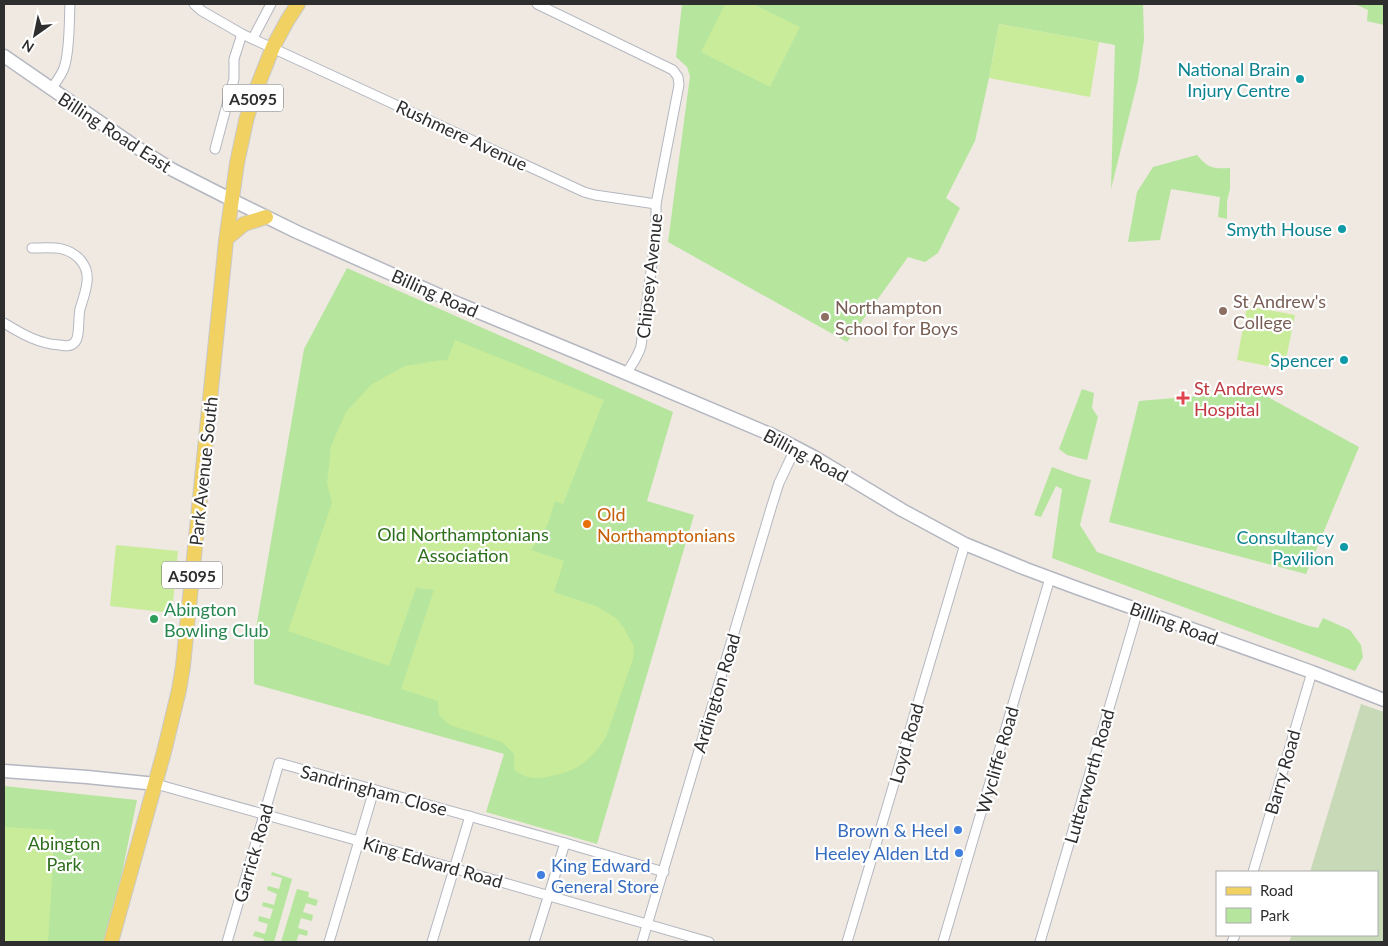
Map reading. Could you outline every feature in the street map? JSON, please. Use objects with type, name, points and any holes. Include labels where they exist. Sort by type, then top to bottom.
[{"type":"main road","name":"A5095","points":[[232,200],[237,162],[252,100],[273,48],[298,4]]},
{"type":"main road","name":"Park Avenue South","points":[[111,942],[156,784],[171,723],[182,666],[232,200]]},
{"type":"main road","points":[[227,238],[244,224],[266,217]]},
{"type":"street","points":[[51,89],[60,77],[67,55],[70,4]]},
{"type":"street","name":"Rushmere Avenue","points":[[194,4],[202,11],[242,34],[584,192],[656,204]]},
{"type":"street","points":[[253,38],[271,4]]},
{"type":"street","name":"Chipsey Avenue","points":[[537,4],[673,70],[678,77],[679,84],[656,204],[656,234],[641,346],[636,359],[626,374]]},
{"type":"street","points":[[215,149],[234,79],[234,59],[242,34]]},
{"type":"street","name":"Billing Road East","points":[[4,56],[133,145],[173,170],[232,200]]},
{"type":"street","name":"Billing Road","points":[[232,200],[451,301],[743,422],[796,447],[902,510],[965,544],[1050,578],[1312,672],[1384,700]]},
{"type":"street","points":[[4,323],[23,335],[43,343],[70,346],[75,342],[79,315],[87,284],[86,267],[81,259],[63,249],[32,248]]},
{"type":"street","name":"Ardington Road","points":[[642,942],[772,505],[779,483],[796,447]]},
{"type":"street","name":"Loyd Road","points":[[847,942],[965,544]]},
{"type":"street","name":"Wycliffe Road","points":[[943,942],[1050,578]]},
{"type":"street","name":"Lutterworth Road","points":[[1040,942],[1138,610]]},
{"type":"street","name":"Barry Road","points":[[1253,871],[1312,672]]},
{"type":"street","name":"Sandringham Close","points":[[279,763],[664,872]]},
{"type":"street","name":"Garrick Road","points":[[227,942],[279,763]]},
{"type":"street","points":[[4,771],[156,784]]},
{"type":"street","name":"King Edward Road","points":[[156,784],[709,942]]},
{"type":"street","points":[[329,942],[374,790]]},
{"type":"street","points":[[432,942],[470,816]]},
{"type":"street","points":[[534,942],[565,843]]},
{"type":"green space","points":[[682,4],[1143,4],[1144,40],[1138,80],[1111,189],[1115,45],[999,24],[975,141],[946,198],[960,208],[938,253],[925,262],[908,257],[847,342],[668,242],[690,76],[687,67],[676,57]]},
{"type":"green space","points":[[725,4],[753,4],[800,27],[770,87],[701,52]]},
{"type":"green space","points":[[1355,4],[1384,4],[1384,25],[1367,21],[1368,10]]},
{"type":"green space","points":[[999,24],[1099,42],[1090,97],[989,78]]},
{"type":"green space","points":[[1197,155],[1204,163],[1211,167],[1230,168],[1227,219],[1218,217],[1220,197],[1171,189],[1160,240],[1128,242],[1137,192],[1153,167]]},
{"type":"green space","name":"Old Northamptonians Association","points":[[347,268],[673,412],[647,501],[694,515],[597,844],[486,812],[504,754],[254,684],[254,640],[304,349]]},
{"type":"green space","points":[[1247,306],[1295,315],[1284,369],[1237,360]]},
{"type":"green space","points":[[455,340],[604,400],[563,504],[555,501],[548,524],[531,550],[564,561],[554,592],[596,606],[616,618],[624,628],[634,647],[633,659],[606,737],[601,745],[576,768],[560,774],[537,778],[522,775],[514,770],[514,754],[502,742],[450,725],[439,715],[438,701],[401,689],[434,590],[416,588],[389,666],[288,631],[332,503],[327,483],[331,446],[346,412],[372,384],[405,366],[442,360],[447,361]]},
{"type":"green space","points":[[1082,389],[1094,393],[1092,408],[1098,417],[1087,460],[1067,455],[1059,449]]},
{"type":"green space","points":[[1257,391],[1359,447],[1306,574],[1109,522],[1139,401]]},
{"type":"green space","points":[[1052,467],[1091,480],[1080,525],[1097,552],[1309,626],[1318,628],[1323,618],[1350,630],[1361,645],[1363,657],[1355,671],[1052,558],[1062,489],[1056,486],[1041,517],[1034,515]]},
{"type":"green space","points":[[116,545],[178,551],[172,613],[110,606]]},
{"type":"green space","points":[[1361,704],[1384,712],[1384,942],[1289,942],[1292,936],[1378,936],[1378,871],[1310,871]]},
{"type":"green space","name":"Abington Park","points":[[4,786],[137,800],[111,926],[105,942],[4,942]]},
{"type":"green space","points":[[4,827],[55,830],[48,942],[4,942]]},
{"type":"green space","points":[[272,872],[292,879],[274,942],[263,942],[264,939],[253,936],[255,931],[265,934],[268,924],[258,921],[259,916],[270,919],[273,909],[262,906],[263,902],[274,905],[277,894],[267,890],[268,886],[279,889],[282,878],[271,875]]},
{"type":"green space","points":[[297,889],[309,892],[308,897],[318,900],[316,906],[306,903],[303,912],[313,915],[312,921],[301,918],[298,928],[308,931],[307,936],[299,934],[296,942],[281,942]]},
{"type":"place","name":"National Brain Injury Centre","points":[[1300,79]]},
{"type":"place","name":"Smyth House","points":[[1342,229]]},
{"type":"place","name":"St Andrew's College","points":[[1223,311]]},
{"type":"place","name":"Northampton School for Boys","points":[[825,317]]},
{"type":"place","name":"Spencer","points":[[1344,360]]},
{"type":"place","name":"St Andrews Hospital","points":[[1183,398]]},
{"type":"place","name":"Old Northamptonians","points":[[587,524]]},
{"type":"place","name":"Consultancy Pavilion","points":[[1344,547]]},
{"type":"place","name":"Abington Bowling Club","points":[[154,619]]},
{"type":"place","name":"Brown & Heel","points":[[958,830]]},
{"type":"place","name":"Heeley Alden Ltd","points":[[959,853]]},
{"type":"place","name":"King Edward General Store","points":[[541,875]]}]
